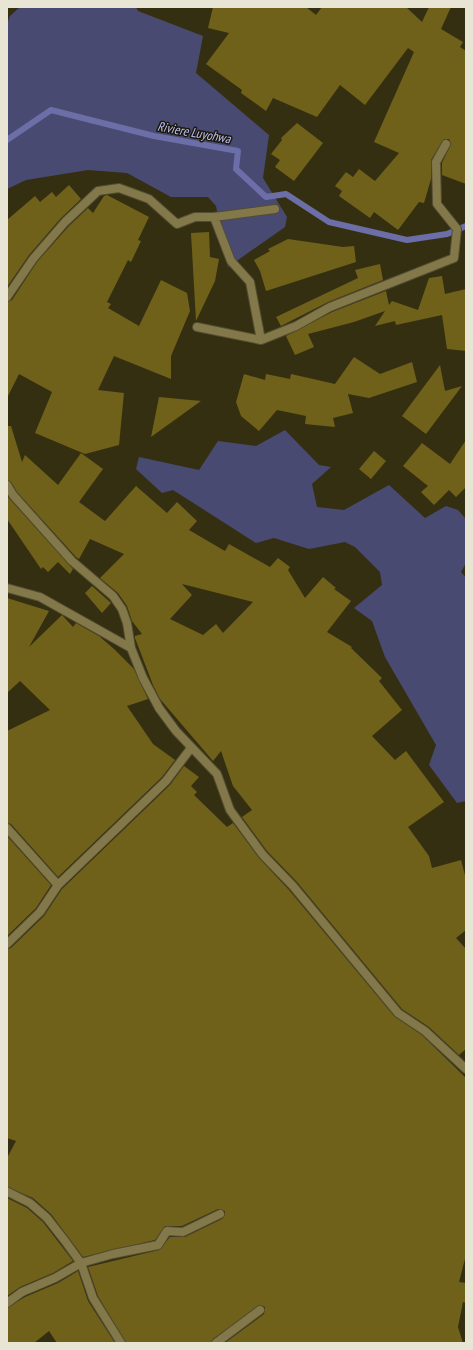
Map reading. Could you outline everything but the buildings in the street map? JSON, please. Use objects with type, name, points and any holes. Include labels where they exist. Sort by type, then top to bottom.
[{"type":"street","points":[[197,327],[261,340],[296,326],[330,307],[454,258],[457,229],[437,204],[436,162],[446,144]]},
{"type":"street","points":[[7,297],[33,259],[65,222],[98,191],[118,188],[149,199],[177,224],[195,217],[214,217],[275,209]]},
{"type":"street","points":[[214,217],[231,261],[250,282],[261,340]]},
{"type":"street","points":[[7,485],[22,506],[72,561],[113,596],[122,609],[127,623],[132,648],[143,678],[159,708],[191,748],[217,774],[230,810],[253,843],[293,886],[398,1014],[425,1031],[466,1069]]},
{"type":"street","points":[[7,588],[40,597],[132,648]]},
{"type":"street","points":[[7,944],[40,912],[58,885],[166,781],[191,748]]},
{"type":"street","points":[[7,828],[58,885]]},
{"type":"street","points":[[8,1192],[30,1203],[47,1218],[81,1263],[93,1298],[121,1343]]},
{"type":"street","points":[[7,1303],[22,1292],[55,1278],[81,1263],[113,1254],[158,1245],[167,1231],[183,1232],[220,1214]]},
{"type":"street","points":[[216,1343],[260,1310]]},
{"type":"shaded area","points":[[20,7],[136,7],[138,11],[203,36],[196,73],[269,135],[263,178],[287,217],[285,227],[228,267],[216,206],[208,197],[171,197],[127,173],[88,170],[26,180],[7,189],[7,24],[10,16]]},
{"type":"shaded area","points":[[285,430],[319,465],[331,467],[312,484],[317,507],[344,510],[389,485],[425,518],[446,506],[458,510],[466,519],[466,563],[461,572],[466,578],[466,801],[457,803],[429,765],[436,745],[385,657],[372,621],[354,608],[382,585],[380,572],[355,547],[345,542],[309,549],[274,538],[256,543],[173,490],[162,493],[136,469],[139,457],[199,470],[218,441],[256,446]]},
{"type":"waterway","name":"Riviere Luyohwa","points":[[7,140],[51,110],[154,136],[238,151],[236,169],[266,197],[286,194],[329,222],[407,240],[447,234],[466,226]]}]
